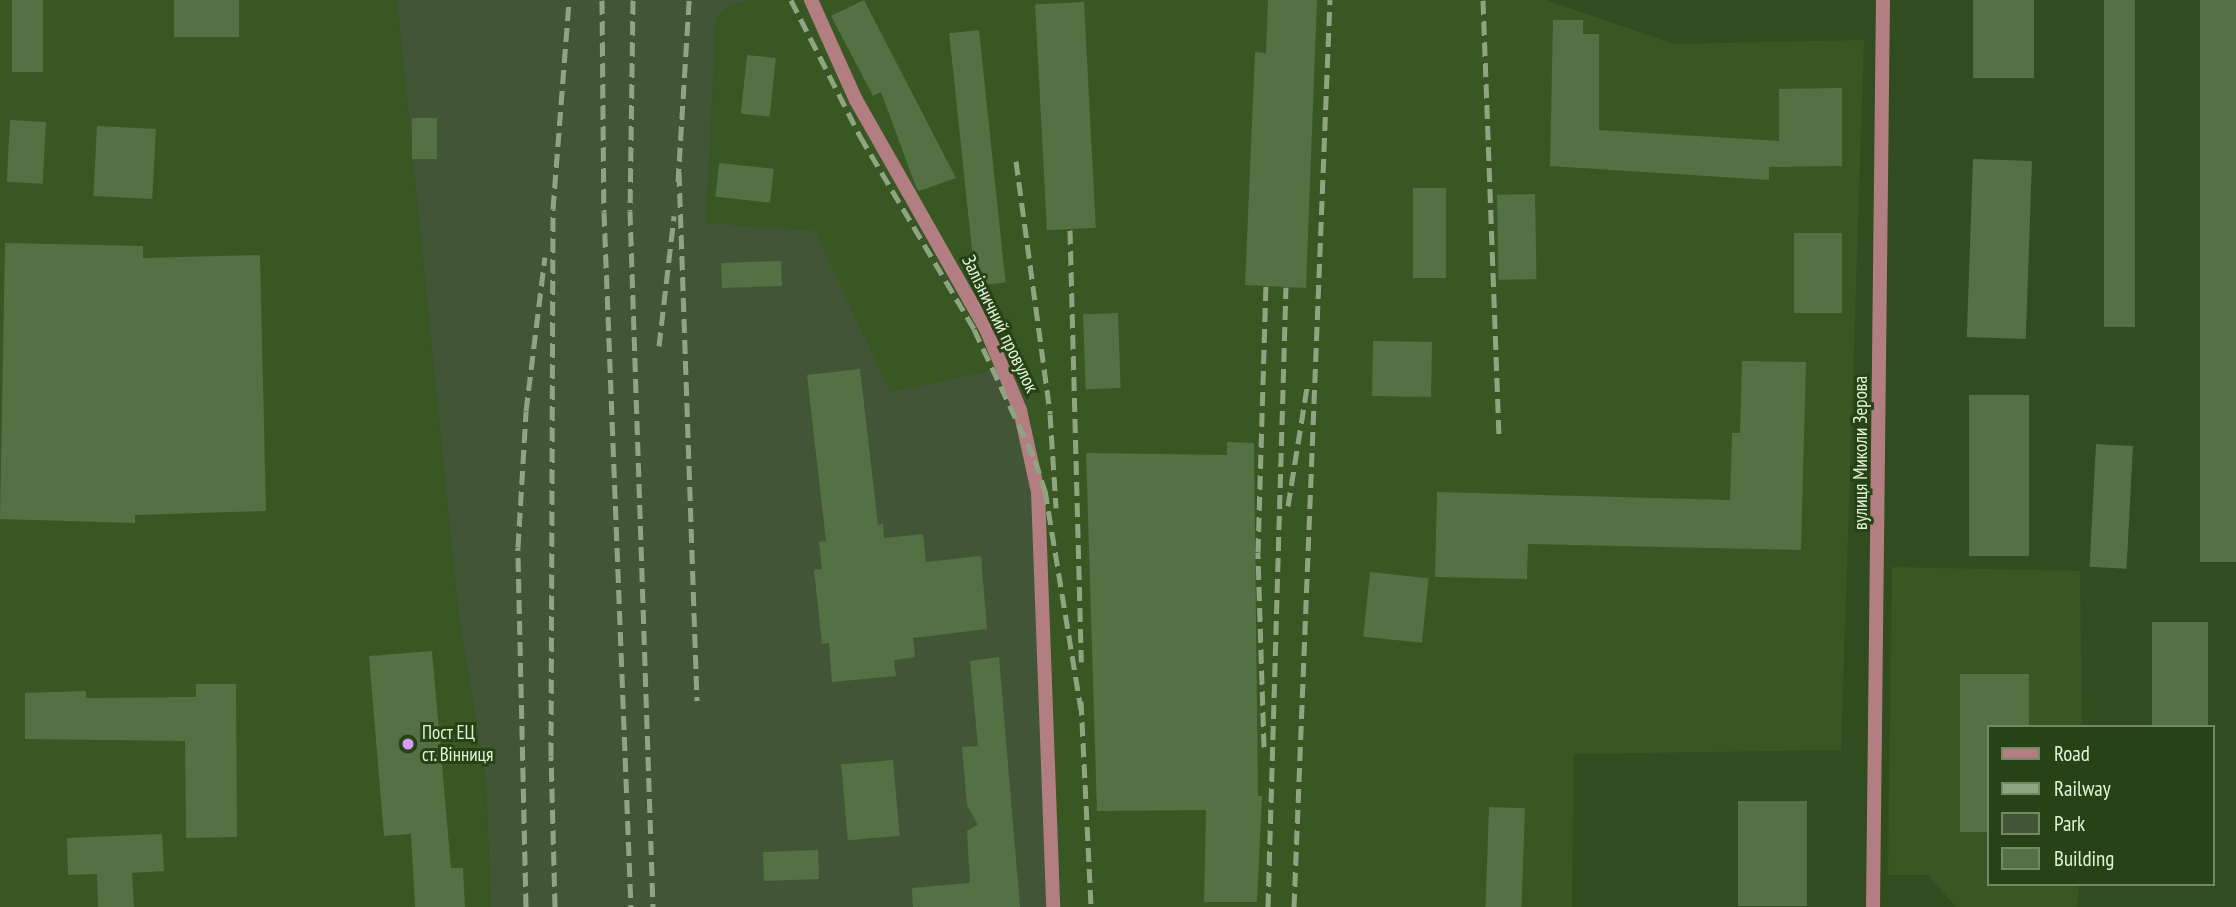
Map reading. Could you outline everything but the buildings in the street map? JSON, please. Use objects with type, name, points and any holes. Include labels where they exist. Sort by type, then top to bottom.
[{"type":"street","name":"Залізничний провулок","points":[[811,0],[856,100],[987,331],[1020,410],[1038,492],[1053,907]]},
{"type":"street","name":"вулиця Миколи Зерова","points":[[1873,907],[1884,0]]},
{"type":"shaded area","points":[[0,0],[397,0],[458,609],[486,783],[491,907],[0,907]]},
{"type":"shaded area","points":[[749,0],[1546,0],[1674,44],[1864,40],[1841,750],[1574,754],[1572,907],[966,907],[1002,368],[890,392],[706,223],[716,17],[727,6]]},
{"type":"shaded area","points":[[1892,567],[2080,571],[2082,725],[1988,725],[1988,886],[2079,886],[2077,907],[1956,907],[1928,875],[1888,875]]},
{"type":"green space","points":[[397,0],[749,0],[727,6],[716,17],[706,223],[815,231],[890,392],[1002,368],[1045,490],[1053,907],[491,907],[486,783],[458,609]]},
{"type":"railway","points":[[555,907],[551,756],[553,209],[569,0]]},
{"type":"railway","points":[[602,0],[604,212],[631,907]]},
{"type":"railway","points":[[633,0],[630,211],[653,907]]},
{"type":"railway","points":[[678,182],[689,0]]},
{"type":"railway","points":[[791,0],[860,136],[974,329],[1035,460],[1045,490],[1081,709]]},
{"type":"railway","points":[[1294,907],[1330,0]]},
{"type":"railway","points":[[1483,0],[1499,439]]},
{"type":"railway","points":[[1016,161],[1050,414],[1056,508]]},
{"type":"railway","points":[[679,172],[697,701]]},
{"type":"railway","points":[[659,346],[674,216]]},
{"type":"railway","points":[[1070,230],[1081,662]]},
{"type":"railway","points":[[526,907],[518,547],[526,411],[545,257]]},
{"type":"railway","points":[[1264,747],[1258,552],[1266,286]]},
{"type":"railway","points":[[1268,907],[1286,287]]},
{"type":"railway","points":[[1288,506],[1307,388]]},
{"type":"railway","points":[[1081,701],[1091,907]]},
{"type":"place","name":"Пост ЕЦ ст. Вінниця","points":[[408,744]]}]
